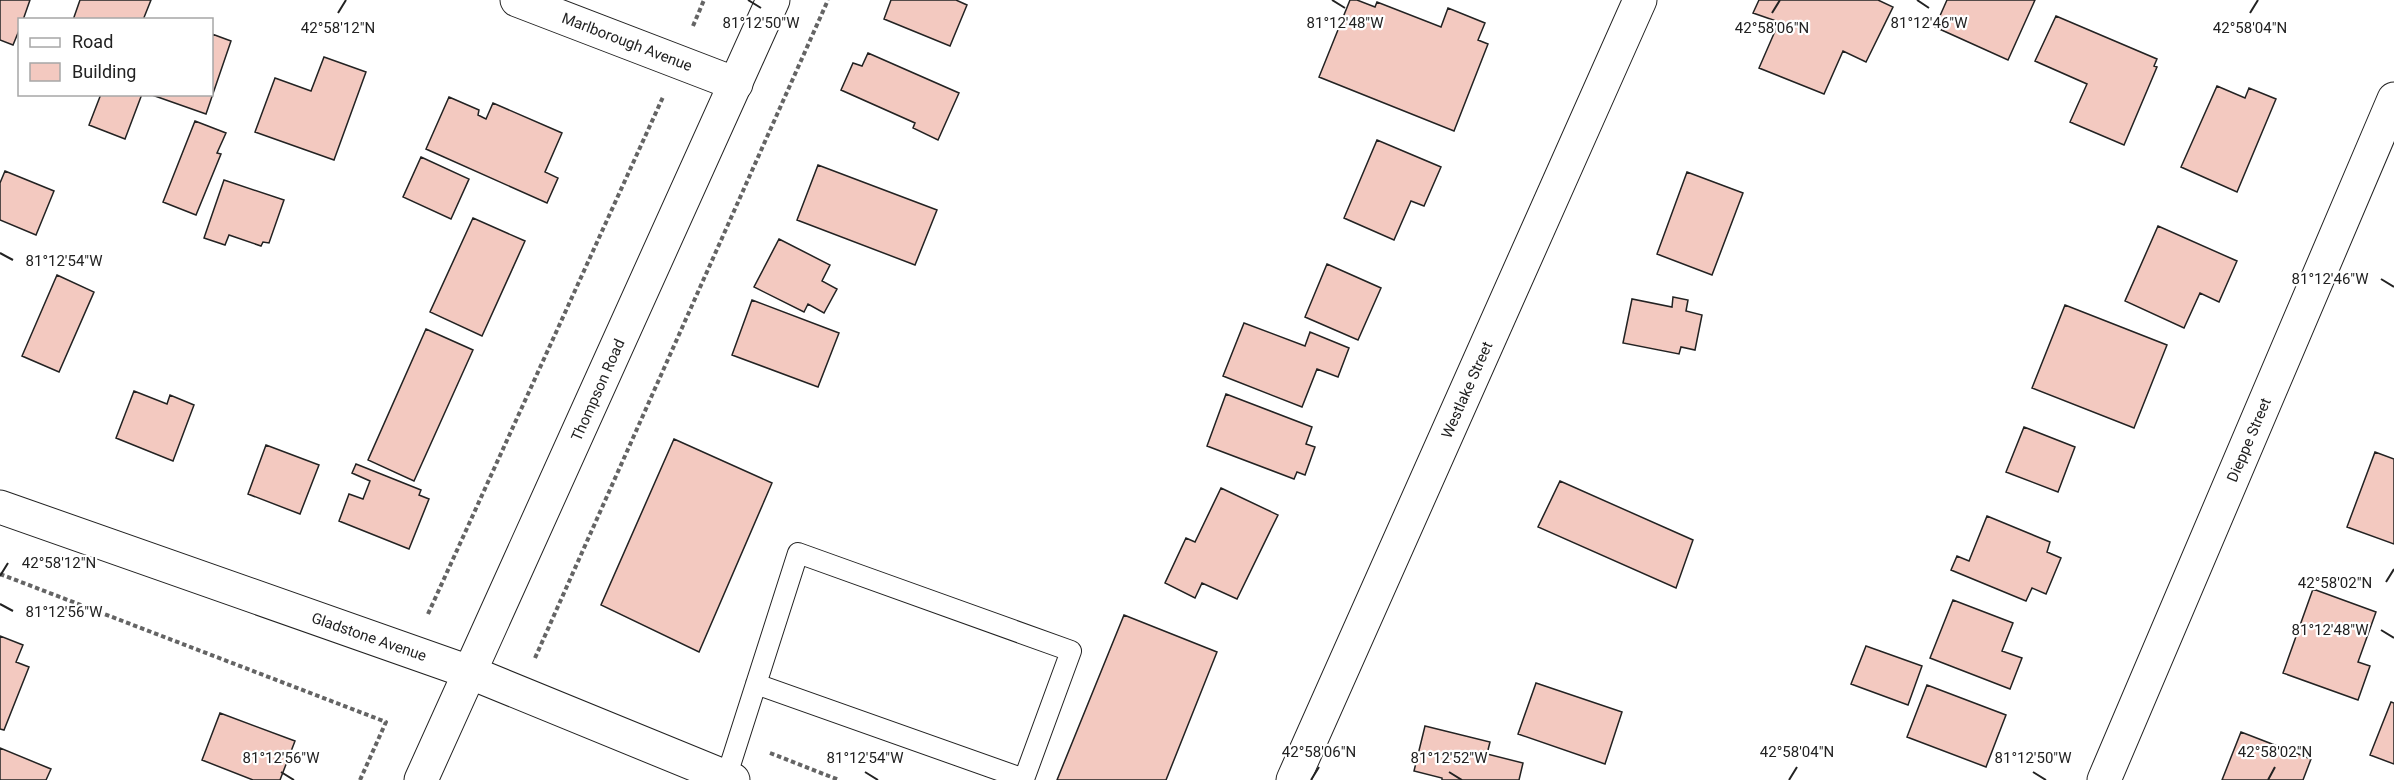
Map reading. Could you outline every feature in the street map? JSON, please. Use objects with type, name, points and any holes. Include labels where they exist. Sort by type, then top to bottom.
[{"type":"street","name":"Marlborough Avenue","points":[[517,0],[736,84]]},
{"type":"street","name":"Thompson Road","points":[[421,780],[773,0]]},
{"type":"street","name":"Westlake Street","points":[[1293,780],[1640,0]]},
{"type":"street","name":"Dieppe Street","points":[[2104,780],[2394,99]]},
{"type":"street","name":"Gladstone Avenue","points":[[0,507],[469,672],[730,779]]},
{"type":"lane","points":[[730,779],[756,684],[798,553],[1071,651],[1024,780],[756,684]]},
{"type":"path","points":[[532,663],[828,0]]},
{"type":"path","points":[[424,624],[659,106]]},
{"type":"path","points":[[0,574],[386,722],[360,780]]},
{"type":"building","points":[[0,0],[30,0],[24,18],[18,18],[18,33],[13,45],[0,40]]},
{"type":"building","points":[[80,0],[151,0],[144,18],[74,18]]},
{"type":"building","points":[[891,0],[956,0],[967,5],[950,46],[884,19]]},
{"type":"building","points":[[1350,0],[1357,0],[1375,7],[1377,2],[1441,27],[1448,8],[1485,23],[1478,40],[1488,44],[1454,131],[1319,77]]},
{"type":"building","points":[[1759,0],[1878,0],[1893,7],[1866,62],[1843,51],[1824,94],[1759,68],[1779,22],[1753,13]]},
{"type":"building","points":[[1947,0],[2035,0],[2008,60],[1935,27]]},
{"type":"building","points":[[2056,16],[2157,59],[2154,66],[2157,67],[2124,145],[2070,122],[2087,84],[2035,61]]},
{"type":"building","points":[[213,34],[231,41],[213,94]]},
{"type":"building","points":[[868,53],[959,93],[938,140],[913,128],[915,123],[841,90],[853,63],[862,66]]},
{"type":"building","points":[[324,57],[366,72],[334,160],[255,132],[275,78],[311,91]]},
{"type":"building","points":[[2217,86],[2245,98],[2249,88],[2276,99],[2237,192],[2181,167]]},
{"type":"building","points":[[100,96],[141,96],[125,139],[89,125]]},
{"type":"building","points":[[155,96],[212,96],[206,114]]},
{"type":"building","points":[[449,97],[479,110],[478,115],[486,119],[493,103],[562,133],[545,172],[558,178],[547,203],[426,149]]},
{"type":"building","points":[[195,121],[226,133],[217,153],[221,154],[196,215],[163,202]]},
{"type":"building","points":[[1377,140],[1441,167],[1424,206],[1411,201],[1394,240],[1344,218]]},
{"type":"building","points":[[421,157],[469,179],[451,219],[403,197]]},
{"type":"building","points":[[818,165],[937,210],[915,265],[797,220]]},
{"type":"building","points":[[5,171],[54,191],[36,235],[0,220],[0,183]]},
{"type":"building","points":[[1687,172],[1743,193],[1712,275],[1657,254]]},
{"type":"building","points":[[224,180],[284,200],[269,243],[263,242],[261,246],[229,235],[225,245],[204,238]]},
{"type":"building","points":[[473,218],[525,241],[482,336],[430,312]]},
{"type":"building","points":[[2158,226],[2237,261],[2219,302],[2200,293],[2184,328],[2125,301]]},
{"type":"building","points":[[779,239],[830,265],[822,281],[837,289],[824,313],[808,304],[804,312],[754,287]]},
{"type":"building","points":[[1327,264],[1381,288],[1358,340],[1305,317]]},
{"type":"building","points":[[57,275],[94,292],[59,372],[22,356]]},
{"type":"building","points":[[1673,297],[1688,300],[1686,311],[1702,315],[1695,350],[1681,347],[1679,354],[1623,343],[1632,299],[1672,307]]},
{"type":"building","points":[[752,300],[839,333],[818,387],[732,355]]},
{"type":"building","points":[[2065,305],[2167,345],[2134,428],[2032,388]]},
{"type":"building","points":[[1244,323],[1305,346],[1310,332],[1349,348],[1338,377],[1317,369],[1302,407],[1223,376]]},
{"type":"building","points":[[426,329],[473,350],[414,481],[368,460]]},
{"type":"building","points":[[134,391],[167,404],[170,395],[194,405],[173,461],[116,438]]},
{"type":"building","points":[[1226,394],[1312,427],[1306,444],[1315,447],[1305,475],[1297,472],[1294,479],[1207,446]]},
{"type":"building","points":[[2024,427],[2075,447],[2058,492],[2006,472]]},
{"type":"building","points":[[674,439],[772,483],[699,652],[601,605]]},
{"type":"building","points":[[266,445],[319,465],[300,514],[248,494]]},
{"type":"building","points":[[2375,452],[2394,459],[2394,544],[2347,527]]},
{"type":"building","points":[[356,464],[421,490],[419,495],[429,499],[409,549],[339,521],[349,494],[363,499],[370,481],[352,473]]},
{"type":"building","points":[[1560,481],[1693,540],[1676,588],[1538,527]]},
{"type":"building","points":[[1221,488],[1278,515],[1237,599],[1202,583],[1195,598],[1165,583],[1186,538],[1195,542]]},
{"type":"building","points":[[1987,516],[2050,542],[2047,552],[2061,558],[2046,594],[2032,588],[2026,601],[1951,570],[1957,556],[1969,561]]},
{"type":"building","points":[[2313,589],[2376,612],[2358,662],[2370,666],[2358,700],[2283,673]]},
{"type":"building","points":[[1953,600],[2013,623],[2002,651],[2022,658],[2010,689],[1930,658]]},
{"type":"building","points":[[1124,615],[1217,652],[1166,780],[1057,780]]},
{"type":"building","points":[[0,636],[23,645],[16,662],[29,667],[4,730],[0,729]]},
{"type":"building","points":[[1866,646],[1922,666],[1908,705],[1851,684]]},
{"type":"building","points":[[1536,683],[1622,712],[1605,764],[1518,734]]},
{"type":"building","points":[[1927,685],[2006,715],[1986,767],[1907,737]]},
{"type":"building","points":[[2391,702],[2394,703],[2394,764],[2370,755]]},
{"type":"building","points":[[220,713],[295,741],[280,780],[253,780],[202,760]]},
{"type":"building","points":[[1425,726],[1490,742],[1487,754],[1523,763],[1519,780],[1442,780],[1442,778],[1414,771]]},
{"type":"building","points":[[2241,732],[2311,759],[2303,780],[2222,780]]},
{"type":"building","points":[[0,748],[51,769],[46,780],[0,780]]}]
